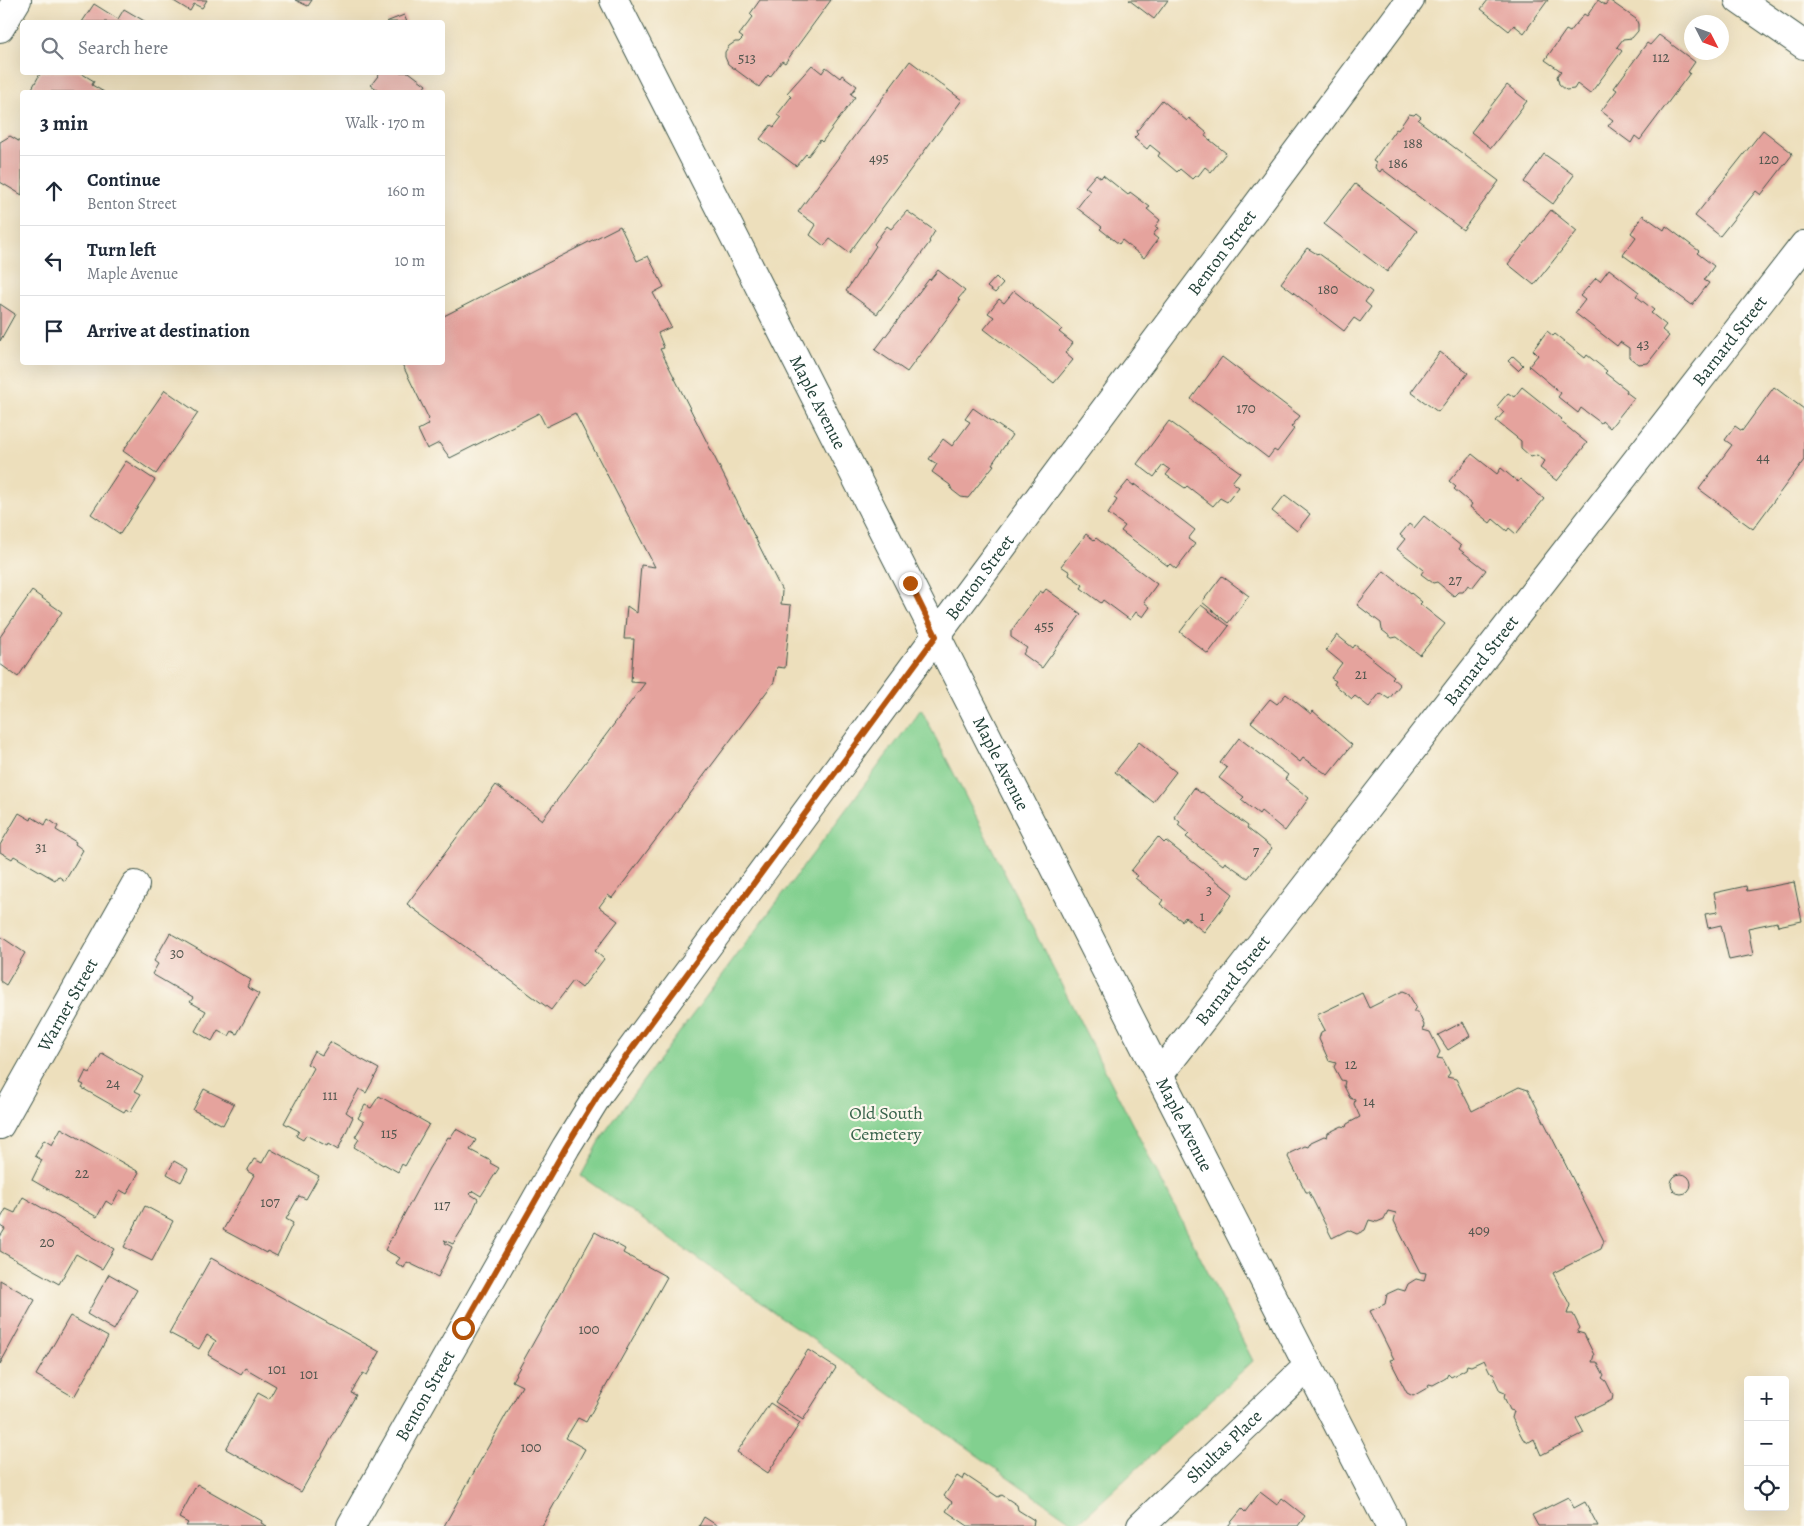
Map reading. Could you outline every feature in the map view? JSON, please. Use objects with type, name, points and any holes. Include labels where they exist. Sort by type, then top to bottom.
[{"type":"street","points":[[0,28],[16,0]]},
{"type":"street","name":"Maple Avenue","points":[[614,0],[1390,1526]]},
{"type":"street","name":"Benton Street","points":[[351,1526],[587,1112],[936,636],[1410,0]]},
{"type":"street","points":[[1739,0],[1804,46]]},
{"type":"street","name":"Barnard Street","points":[[1159,1075],[1804,245]]},
{"type":"street","name":"Warner Street","points":[[0,1126],[135,885]]},
{"type":"street","name":"Shultas Place","points":[[1141,1526],[1308,1366]]},
{"type":"green space","name":"Old South Cemetery","points":[[921,709],[1253,1361],[1076,1525],[581,1176],[605,1132]]},
{"type":"building","points":[[172,0],[207,0],[202,8],[194,4],[190,11]]},
{"type":"building","points":[[295,0],[312,0],[308,6]]},
{"type":"building","points":[[760,0],[831,0],[785,63],[782,61],[770,77],[768,75],[759,87],[728,64],[725,52],[729,46],[743,38],[739,35],[753,17],[750,14]]},
{"type":"building","points":[[1129,0],[1168,0],[1154,19]]},
{"type":"building","points":[[1488,0],[1548,0],[1524,33],[1514,25],[1509,31],[1481,9]]},
{"type":"building","points":[[1598,0],[1605,5],[1609,0],[1636,19],[1638,31],[1632,38],[1623,39],[1617,47],[1622,51],[1590,94],[1577,84],[1574,89],[1566,90],[1559,84],[1557,76],[1561,71],[1545,60],[1566,30],[1570,32],[1584,14],[1587,16]]},
{"type":"building","points":[[94,4],[118,19],[124,9],[143,20],[83,20]]},
{"type":"building","points":[[404,15],[406,20],[391,20]]},
{"type":"building","points":[[1659,35],[1684,54],[1684,60],[1695,62],[1688,72],[1690,73],[1640,140],[1635,136],[1631,143],[1608,126],[1613,120],[1601,111],[1617,90],[1614,88],[1647,43],[1650,45]]},
{"type":"building","points":[[910,61],[962,100],[849,253],[830,239],[824,246],[810,235],[816,225],[798,212]]},
{"type":"building","points":[[812,65],[822,73],[826,67],[840,78],[842,75],[857,86],[851,94],[855,97],[822,142],[820,140],[808,156],[806,154],[796,166],[760,139],[771,125],[774,127],[781,118],[777,115],[791,97],[787,93]]},
{"type":"building","points":[[39,75],[84,75],[94,81],[92,85],[101,90],[31,90]]},
{"type":"building","points":[[379,75],[413,75],[426,85],[422,90],[378,90],[371,85]]},
{"type":"building","points":[[1507,85],[1527,101],[1491,148],[1471,132]]},
{"type":"building","points":[[1162,100],[1187,121],[1189,118],[1207,133],[1205,136],[1226,153],[1211,172],[1205,167],[1198,176],[1192,179],[1180,169],[1177,172],[1158,156],[1160,153],[1150,145],[1147,149],[1134,138],[1138,134],[1136,132]]},
{"type":"building","points":[[1416,113],[1421,117],[1418,120],[1499,181],[1463,230],[1382,169],[1380,172],[1375,168],[1376,163],[1373,161],[1396,129],[1398,130],[1409,114],[1414,115]]},
{"type":"building","points":[[1763,130],[1791,152],[1792,155],[1761,195],[1756,191],[1720,236],[1695,216]]},
{"type":"building","points":[[10,136],[20,142],[20,194],[0,182],[0,142]]},
{"type":"building","points":[[1544,154],[1574,175],[1553,204],[1524,182]]},
{"type":"building","points":[[1096,174],[1101,178],[1103,175],[1128,195],[1130,192],[1150,207],[1147,209],[1160,220],[1155,227],[1158,228],[1153,235],[1158,239],[1144,258],[1122,240],[1119,244],[1100,229],[1102,227],[1077,208],[1090,191],[1085,187]]},
{"type":"building","points":[[1355,184],[1417,231],[1387,272],[1324,224]]},
{"type":"building","points":[[1551,210],[1577,231],[1534,285],[1508,264]]},
{"type":"building","points":[[907,211],[935,231],[930,242],[877,314],[846,291],[887,226],[891,229]]},
{"type":"building","points":[[1643,215],[1664,230],[1666,226],[1699,251],[1697,253],[1714,266],[1704,280],[1709,283],[1692,305],[1623,255],[1636,237],[1631,233]]},
{"type":"building","points":[[620,226],[637,261],[648,256],[664,287],[653,293],[671,327],[658,333],[664,348],[660,349],[782,591],[781,604],[791,605],[785,668],[777,667],[774,682],[612,898],[608,895],[599,907],[618,921],[595,951],[604,959],[582,988],[573,981],[551,1010],[407,904],[496,785],[542,820],[645,683],[631,682],[634,639],[624,639],[627,606],[637,613],[641,565],[655,567],[575,413],[546,427],[539,413],[450,458],[439,443],[427,449],[418,430],[429,424],[427,421],[429,419],[402,365],[445,365],[445,315]]},
{"type":"building","points":[[1307,248],[1318,253],[1372,292],[1365,302],[1371,307],[1360,322],[1354,318],[1344,331],[1281,283]]},
{"type":"building","points":[[1609,269],[1639,292],[1636,296],[1654,310],[1651,313],[1666,325],[1662,330],[1669,336],[1648,363],[1638,364],[1629,357],[1629,348],[1620,342],[1617,346],[1575,313],[1585,300],[1580,296],[1596,278],[1600,281]]},
{"type":"building","points":[[938,270],[965,291],[958,299],[960,301],[907,372],[875,350],[929,279]]},
{"type":"building","points":[[996,277],[1003,284],[995,293],[987,287]]},
{"type":"building","points":[[1014,291],[1062,329],[1059,332],[1073,343],[1065,353],[1073,360],[1054,383],[984,329],[994,317],[988,313],[999,299],[1004,303]]},
{"type":"building","points":[[0,304],[15,314],[0,341]]},
{"type":"building","points":[[1547,331],[1553,336],[1555,334],[1585,358],[1587,355],[1607,371],[1605,373],[1634,398],[1610,428],[1581,408],[1578,413],[1558,397],[1561,393],[1529,366],[1538,355],[1533,350]]},
{"type":"building","points":[[1440,352],[1468,373],[1438,412],[1411,392]]},
{"type":"building","points":[[1513,356],[1523,365],[1518,370],[1508,361]]},
{"type":"building","points":[[1222,357],[1300,416],[1291,427],[1294,429],[1277,452],[1274,450],[1268,458],[1191,399]]},
{"type":"building","points":[[1522,387],[1562,419],[1560,421],[1587,443],[1557,481],[1540,468],[1545,461],[1537,455],[1531,457],[1521,448],[1521,441],[1496,421],[1504,412],[1497,406],[1508,393],[1514,397]]},
{"type":"building","points":[[1774,387],[1804,409],[1804,460],[1753,529],[1699,489],[1732,445],[1725,440],[1735,426],[1742,431]]},
{"type":"building","points":[[165,390],[198,413],[156,474],[123,451]]},
{"type":"building","points":[[973,408],[1012,435],[992,464],[994,465],[968,498],[961,497],[952,490],[950,485],[932,472],[937,464],[929,459],[943,439],[952,446],[970,422],[965,419]]},
{"type":"building","points":[[1169,421],[1240,472],[1232,482],[1239,487],[1227,502],[1220,498],[1213,506],[1187,486],[1185,488],[1166,475],[1170,470],[1163,465],[1154,477],[1137,464]]},
{"type":"building","points":[[1472,454],[1497,474],[1501,468],[1518,482],[1520,479],[1544,499],[1516,534],[1509,528],[1507,531],[1493,519],[1490,523],[1470,507],[1472,504],[1454,489],[1456,487],[1449,481]]},
{"type":"building","points":[[126,461],[155,480],[120,534],[91,514]]},
{"type":"building","points":[[1128,481],[1134,486],[1135,484],[1195,530],[1188,539],[1195,544],[1176,569],[1170,564],[1168,566],[1121,531],[1125,526],[1108,514],[1117,500],[1114,498]]},
{"type":"building","points":[[1285,495],[1310,514],[1297,531],[1272,511]]},
{"type":"building","points":[[1424,516],[1461,546],[1459,549],[1486,570],[1472,588],[1468,585],[1463,592],[1458,592],[1454,596],[1437,582],[1433,583],[1421,574],[1424,570],[1397,549],[1405,539],[1400,535],[1409,524],[1414,528]]},
{"type":"building","points":[[1086,534],[1094,540],[1096,538],[1157,584],[1144,602],[1150,607],[1143,617],[1136,612],[1130,620],[1103,600],[1101,603],[1081,588],[1083,585],[1069,575],[1070,572],[1061,566]]},
{"type":"building","points":[[1384,571],[1422,602],[1420,604],[1445,624],[1420,655],[1397,637],[1392,638],[1382,630],[1381,623],[1357,605]]},
{"type":"building","points":[[1222,576],[1249,596],[1228,623],[1202,602]]},
{"type":"building","points":[[1046,589],[1081,614],[1042,668],[1023,654],[1027,648],[1011,637],[1011,631],[1040,591],[1043,593]]},
{"type":"building","points":[[32,591],[62,612],[18,677],[0,664],[0,637]]},
{"type":"building","points":[[1201,605],[1229,626],[1208,654],[1180,632]]},
{"type":"building","points":[[1337,635],[1353,648],[1355,645],[1394,676],[1392,678],[1400,685],[1389,699],[1380,693],[1369,707],[1355,696],[1352,699],[1334,684],[1336,681],[1331,678],[1342,663],[1326,650]]},
{"type":"building","points":[[1286,694],[1311,714],[1313,711],[1352,745],[1328,775],[1303,758],[1300,762],[1251,722],[1270,699],[1277,704]]},
{"type":"building","points":[[1239,738],[1288,775],[1285,779],[1309,798],[1285,831],[1261,811],[1259,814],[1241,800],[1244,797],[1219,778],[1227,768],[1220,763]]},
{"type":"building","points":[[1139,742],[1176,772],[1153,802],[1115,772]]},
{"type":"building","points":[[1194,788],[1248,826],[1247,828],[1272,848],[1248,878],[1225,862],[1223,865],[1186,837],[1189,834],[1178,825],[1180,822],[1174,817]]},
{"type":"building","points":[[19,813],[31,820],[32,817],[45,825],[48,819],[58,826],[56,830],[76,842],[75,844],[83,850],[65,881],[58,876],[55,880],[14,856],[12,859],[0,852],[0,845]]},
{"type":"building","points":[[1158,837],[1164,843],[1166,841],[1233,894],[1204,932],[1185,917],[1182,921],[1160,904],[1163,900],[1135,878],[1138,876],[1131,871]]},
{"type":"building","points":[[1794,882],[1802,921],[1778,926],[1777,922],[1748,928],[1753,955],[1729,960],[1721,925],[1708,928],[1705,914],[1718,912],[1714,893],[1746,886],[1747,891]]},
{"type":"building","points":[[170,933],[251,980],[247,987],[259,994],[237,1034],[232,1031],[229,1036],[218,1030],[212,1041],[195,1031],[206,1011],[190,1002],[193,998],[152,974],[158,964],[154,961]]},
{"type":"building","points":[[0,936],[25,953],[6,985],[0,981]]},
{"type":"building","points":[[1403,991],[1408,993],[1416,1007],[1413,1012],[1418,1012],[1424,1025],[1423,1030],[1430,1032],[1440,1052],[1437,1058],[1443,1059],[1450,1073],[1447,1077],[1456,1079],[1472,1111],[1519,1087],[1528,1090],[1604,1241],[1601,1249],[1553,1273],[1570,1305],[1567,1314],[1573,1314],[1580,1328],[1577,1332],[1584,1334],[1594,1355],[1592,1362],[1597,1362],[1604,1375],[1602,1378],[1606,1381],[1613,1395],[1612,1400],[1576,1418],[1584,1433],[1541,1455],[1534,1439],[1529,1442],[1523,1439],[1512,1418],[1514,1411],[1510,1410],[1504,1397],[1505,1393],[1500,1391],[1494,1378],[1495,1374],[1490,1372],[1484,1360],[1471,1366],[1467,1365],[1466,1369],[1451,1377],[1448,1374],[1446,1378],[1433,1385],[1429,1384],[1427,1388],[1413,1396],[1407,1393],[1390,1360],[1394,1359],[1370,1311],[1385,1304],[1387,1294],[1398,1289],[1405,1291],[1408,1284],[1416,1279],[1424,1281],[1426,1273],[1420,1272],[1394,1221],[1396,1213],[1388,1211],[1384,1219],[1377,1222],[1369,1220],[1365,1230],[1357,1234],[1348,1230],[1332,1238],[1309,1192],[1306,1192],[1288,1157],[1290,1153],[1305,1146],[1308,1147],[1311,1142],[1324,1136],[1327,1137],[1328,1133],[1342,1126],[1346,1127],[1347,1124],[1360,1117],[1354,1104],[1355,1100],[1350,1098],[1344,1086],[1345,1081],[1341,1080],[1334,1067],[1336,1063],[1329,1061],[1319,1039],[1321,1032],[1325,1030],[1317,1015],[1362,993],[1369,1008]]},
{"type":"building","points":[[1463,1022],[1470,1036],[1448,1050],[1438,1035]]},
{"type":"building","points":[[330,1042],[379,1069],[366,1093],[359,1089],[346,1112],[353,1117],[338,1150],[306,1135],[303,1140],[296,1136],[299,1131],[284,1123],[314,1068],[307,1064],[314,1051],[322,1055]]},
{"type":"building","points":[[102,1053],[143,1077],[135,1091],[141,1094],[130,1112],[126,1109],[124,1112],[82,1088],[84,1085],[80,1083],[86,1071],[90,1073]]},
{"type":"building","points":[[204,1089],[234,1104],[223,1125],[193,1110]]},
{"type":"building","points":[[379,1096],[429,1124],[405,1166],[402,1164],[398,1172],[354,1147],[359,1139],[355,1137],[364,1122],[358,1118],[365,1105],[371,1108]]},
{"type":"building","points":[[61,1128],[139,1172],[127,1194],[120,1190],[112,1205],[106,1201],[97,1217],[32,1180],[42,1160],[35,1156],[44,1140],[52,1145]]},
{"type":"building","points":[[456,1129],[476,1140],[470,1150],[491,1161],[490,1163],[499,1168],[481,1196],[473,1191],[470,1194],[478,1199],[472,1213],[453,1244],[444,1240],[446,1241],[445,1243],[452,1247],[438,1277],[407,1262],[404,1268],[396,1263],[400,1258],[385,1250],[429,1168],[448,1137],[450,1138]]},
{"type":"building","points":[[270,1149],[319,1176],[306,1199],[299,1196],[286,1219],[293,1223],[277,1256],[267,1251],[266,1253],[223,1230],[254,1175],[247,1171],[254,1159],[262,1163]]},
{"type":"building","points":[[174,1161],[188,1169],[181,1182],[167,1174]]},
{"type":"building","points":[[1677,1174],[1685,1174],[1691,1180],[1691,1188],[1685,1194],[1677,1194],[1671,1188],[1671,1180]]},
{"type":"building","points":[[23,1197],[114,1249],[102,1269],[76,1254],[59,1284],[0,1251],[0,1237],[5,1229],[0,1226],[0,1220],[6,1209],[15,1213]]},
{"type":"building","points":[[145,1206],[173,1221],[152,1261],[124,1247]]},
{"type":"building","points":[[595,1232],[625,1249],[623,1253],[667,1277],[586,1422],[578,1418],[566,1438],[585,1449],[542,1526],[444,1526],[522,1386],[512,1381]]},
{"type":"building","points":[[211,1258],[380,1352],[367,1375],[363,1373],[351,1393],[356,1395],[301,1492],[226,1449],[258,1393],[269,1399],[276,1386],[245,1368],[241,1374],[208,1355],[216,1341],[207,1335],[199,1349],[169,1333]]},
{"type":"building","points":[[109,1274],[137,1290],[114,1330],[87,1314]]},
{"type":"building","points":[[0,1280],[35,1300],[0,1364]]},
{"type":"building","points":[[70,1316],[108,1337],[74,1397],[36,1375]]},
{"type":"building","points":[[808,1350],[836,1368],[803,1420],[775,1402]]},
{"type":"building","points":[[770,1403],[800,1423],[768,1473],[737,1452]]},
{"type":"building","points":[[965,1475],[998,1497],[1002,1495],[1017,1505],[1018,1510],[1034,1520],[1033,1526],[968,1526],[946,1511],[952,1502],[944,1496],[957,1476],[963,1480]]},
{"type":"building","points":[[197,1484],[262,1521],[261,1523],[267,1526],[186,1526],[188,1523],[179,1518]]},
{"type":"building","points":[[1260,1492],[1277,1505],[1282,1498],[1305,1516],[1298,1526],[1228,1526],[1242,1509],[1245,1512]]},
{"type":"building","points":[[1568,1497],[1574,1508],[1585,1502],[1598,1526],[1538,1526],[1532,1515]]},
{"type":"building","points":[[704,1517],[718,1526],[699,1526]]},
{"type":"route","points":[[463,1328],[566,1147],[600,1092],[936,636],[910,583]]}]
